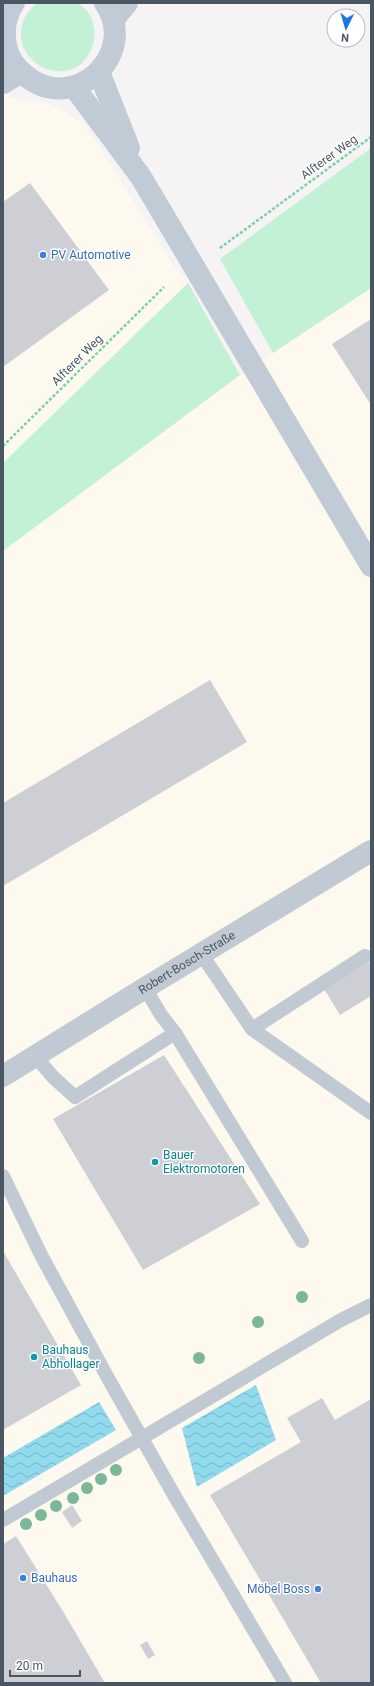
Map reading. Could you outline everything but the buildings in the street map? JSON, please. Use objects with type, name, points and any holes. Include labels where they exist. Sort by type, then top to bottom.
[{"type":"main road","points":[[14,3],[6,18],[4,30],[6,56],[14,64],[12,78],[32,81],[45,87],[74,87],[87,81],[99,72],[107,61],[113,48],[115,34],[109,12]]},
{"type":"main road","points":[[99,72],[141,176]]},
{"type":"main road","points":[[74,87],[141,176],[371,566]]},
{"type":"street","points":[[109,12],[127,3]]},
{"type":"street","name":"Robert-Bosch-Straße","points":[[3,1076],[371,851]]},
{"type":"lane","points":[[202,955],[252,1029],[371,1113]]},
{"type":"lane","points":[[252,1029],[365,956]]},
{"type":"lane","points":[[145,988],[161,1015],[175,1033],[302,1241]]},
{"type":"lane","points":[[36,1057],[53,1077],[75,1097],[175,1033]]},
{"type":"lane","points":[[3,1176],[41,1255],[141,1438],[285,1683]]},
{"type":"lane","points":[[3,1520],[341,1320],[371,1305]]},
{"type":"path","name":"Alfterer Weg","points":[[220,248],[371,137]]},
{"type":"path","name":"Alfterer Weg","points":[[3,446],[164,287]]},
{"type":"shaded area","points":[[3,89],[8,98],[51,104],[85,124],[175,268],[188,283],[240,375],[371,287],[371,1683],[3,1683]]},
{"type":"green space","points":[[75,2],[87,11],[93,22],[94,40],[87,57],[77,67],[65,71],[52,70],[40,66],[30,58],[23,47],[21,34],[24,19],[30,10],[38,3]]},
{"type":"green space","points":[[371,148],[371,288],[273,353],[220,259]]},
{"type":"green space","points":[[188,283],[240,375],[3,551],[3,463]]},
{"type":"water","points":[[256,1385],[276,1440],[197,1487],[182,1428]]},
{"type":"water","points":[[99,1402],[116,1430],[3,1496],[3,1458]]},
{"type":"place","name":"PV Automotive","points":[[43,255]]},
{"type":"place","name":"Bauer Elektromotoren","points":[[155,1162]]},
{"type":"place","name":"Bauhaus Abhollager","points":[[34,1357]]},
{"type":"place","name":"Bauhaus","points":[[23,1578]]},
{"type":"place","name":"Möbel Boss","points":[[318,1589]]}]
